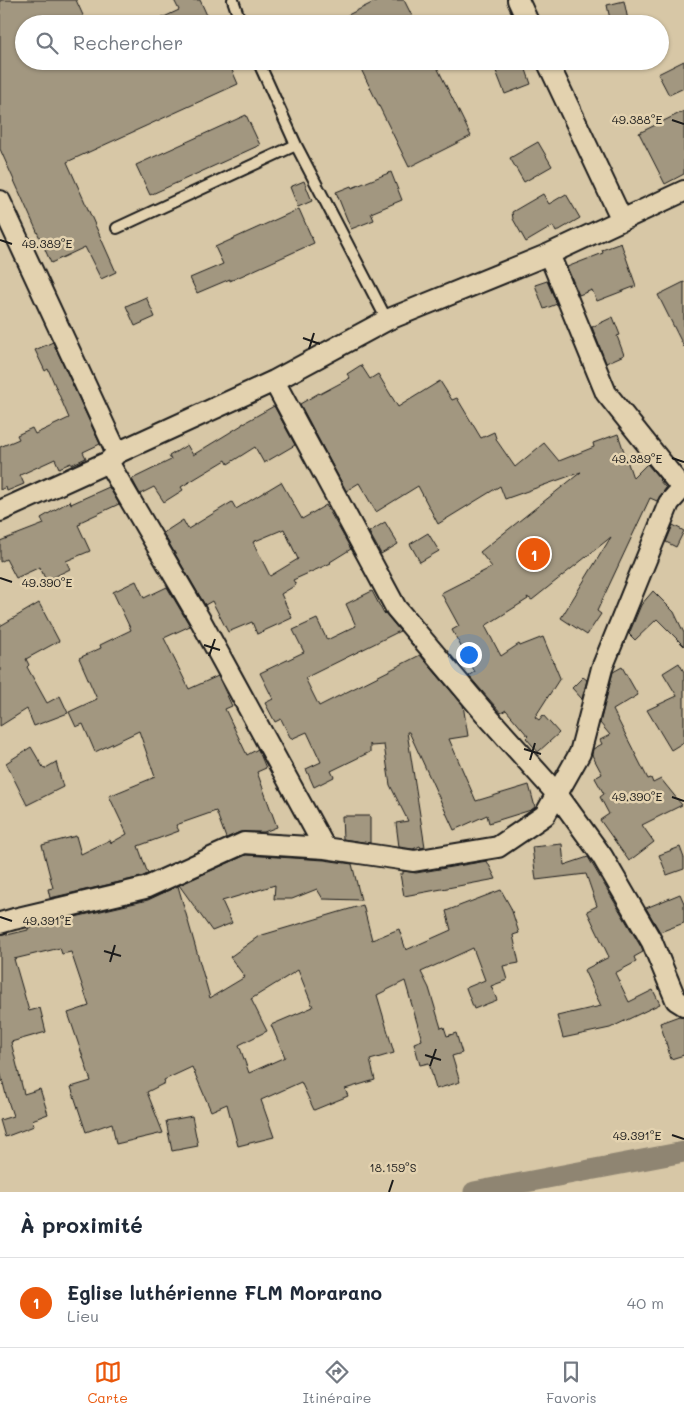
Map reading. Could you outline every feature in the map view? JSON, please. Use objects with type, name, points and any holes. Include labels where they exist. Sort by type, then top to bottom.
[{"type":"street","points":[[518,0],[525,15]]},
{"type":"street","points":[[551,70],[622,220]]},
{"type":"street","points":[[0,512],[274,381],[387,320],[548,254],[684,191]]},
{"type":"street","points":[[0,201],[112,458],[325,848]]},
{"type":"street","points":[[0,923],[145,888],[244,843],[325,848],[414,861],[498,847],[545,815],[580,753],[602,668],[669,503],[681,495],[606,393],[548,254]]},
{"type":"street","points":[[274,381],[396,608],[488,717],[557,794],[602,856],[652,942],[676,1000],[684,1005]]},
{"type":"lane","points":[[233,0],[239,15]]},
{"type":"lane","points":[[262,70],[296,146],[387,320]]},
{"type":"lane","points":[[116,228],[296,146]]},
{"type":"building","points":[[0,0],[76,0],[83,15],[15,15],[15,70],[232,70],[238,84],[67,162],[116,272],[101,279],[85,247],[51,263],[0,149]]},
{"type":"building","points":[[174,0],[200,0],[207,15],[168,15],[179,10]]},
{"type":"building","points":[[378,0],[404,0],[412,15],[348,15]]},
{"type":"building","points":[[624,1],[627,15],[609,15],[607,5]]},
{"type":"building","points":[[684,61],[684,88],[669,95],[658,74]]},
{"type":"building","points":[[361,70],[438,70],[471,136],[409,167]]},
{"type":"building","points":[[526,70],[531,84],[505,94],[496,71]]},
{"type":"building","points":[[684,111],[684,174],[665,184],[639,133]]},
{"type":"building","points":[[246,115],[260,145],[150,195],[136,165]]},
{"type":"building","points":[[538,142],[552,166],[524,182],[510,158]]},
{"type":"building","points":[[391,172],[402,200],[371,213],[374,220],[351,229],[336,192],[351,186],[352,188]]},
{"type":"building","points":[[304,181],[312,201],[298,207],[290,187]]},
{"type":"building","points":[[543,194],[549,204],[566,194],[580,218],[556,232],[553,226],[526,242],[513,219],[512,212]]},
{"type":"building","points":[[299,209],[314,243],[230,281],[230,279],[197,293],[190,278],[223,264],[215,247]]},
{"type":"building","points":[[621,243],[636,286],[597,301],[592,290],[579,295],[567,267],[603,253],[602,250]]},
{"type":"building","points":[[547,281],[557,304],[544,309],[535,285]]},
{"type":"building","points":[[684,282],[684,347],[658,295]]},
{"type":"building","points":[[146,297],[155,317],[135,326],[126,306]]},
{"type":"building","points":[[613,317],[620,335],[617,336],[624,355],[606,363],[592,327]]},
{"type":"building","points":[[53,342],[100,444],[83,452],[86,458],[71,465],[71,463],[59,468],[55,459],[20,475],[24,484],[7,491],[6,487],[0,490],[0,447],[19,439],[17,435],[32,428],[35,434],[69,418],[48,369],[45,371],[35,350]]},
{"type":"building","points":[[361,365],[370,379],[378,374],[398,407],[440,381],[452,400],[457,398],[481,438],[494,432],[497,441],[515,467],[544,443],[559,461],[594,447],[593,443],[618,434],[633,478],[647,464],[666,488],[657,501],[650,498],[597,611],[601,614],[587,635],[561,618],[611,537],[532,600],[527,597],[528,599],[485,626],[501,656],[519,644],[520,646],[543,637],[560,678],[535,717],[539,720],[543,715],[559,733],[538,752],[526,738],[528,736],[506,710],[501,713],[469,676],[475,672],[452,630],[459,626],[441,593],[492,567],[480,552],[581,472],[505,499],[500,486],[438,524],[418,486],[376,512],[359,483],[346,491],[300,404],[350,378],[347,374]]},
{"type":"building","points":[[274,406],[295,445],[264,463],[255,447],[228,464],[226,460],[181,487],[183,490],[164,502],[154,487],[140,494],[132,479],[171,460],[169,456],[187,445],[193,455]]},
{"type":"building","points":[[281,482],[302,519],[326,505],[351,549],[331,563],[293,580],[296,585],[281,594],[292,618],[257,634],[252,622],[228,632],[212,601],[205,605],[163,533],[183,520],[188,529],[232,502],[236,509]],"holes":[[[284,529],[298,559],[270,576],[253,542]]]},
{"type":"building","points":[[109,487],[119,504],[80,522],[81,524],[78,525],[90,551],[66,561],[70,569],[46,581],[40,567],[16,578],[6,559],[0,562],[0,541],[44,524],[41,518],[70,501],[71,504]]},
{"type":"building","points":[[385,522],[398,544],[381,554],[369,532]]},
{"type":"building","points":[[673,525],[684,531],[676,547],[666,542]]},
{"type":"building","points":[[428,533],[439,551],[420,562],[410,544]]},
{"type":"building","points":[[136,581],[144,598],[167,587],[190,626],[164,638],[189,689],[218,676],[232,706],[225,709],[247,755],[258,749],[266,768],[257,772],[277,827],[264,832],[240,832],[226,838],[216,811],[176,825],[179,831],[138,846],[148,874],[50,898],[48,889],[53,888],[42,845],[76,836],[81,854],[110,840],[111,843],[127,834],[109,796],[155,777],[139,731],[95,752],[83,724],[76,727],[69,712],[97,699],[79,658],[101,648],[100,645],[131,630],[113,592]]},
{"type":"building","points":[[372,591],[384,614],[400,631],[305,678],[319,706],[420,655],[463,705],[468,736],[449,739],[476,801],[529,785],[535,807],[531,810],[489,823],[487,815],[454,830],[409,732],[407,732],[425,847],[421,848],[420,846],[413,849],[399,847],[396,823],[408,821],[390,785],[384,745],[371,746],[370,744],[370,752],[331,771],[334,777],[314,787],[306,769],[321,762],[307,732],[291,739],[281,719],[275,722],[265,703],[273,699],[260,673],[304,652],[293,630],[317,619],[327,640],[356,626],[346,604]]},
{"type":"building","points":[[653,591],[674,612],[684,633],[684,646],[657,619],[635,640],[629,634],[641,605]]},
{"type":"building","points":[[39,603],[59,641],[26,659],[29,665],[27,667],[47,703],[60,696],[68,713],[34,726],[27,709],[0,726],[0,626]]},
{"type":"building","points":[[679,663],[684,672],[684,742],[671,750],[647,710],[677,696],[663,673]]},
{"type":"building","points":[[622,667],[638,695],[613,710],[648,779],[651,778],[653,783],[661,779],[682,805],[642,825],[654,842],[629,861],[600,820],[609,814],[600,797],[604,794],[595,778],[602,774],[592,755],[593,749],[602,744],[600,740],[610,735],[600,723],[613,672]]},
{"type":"building","points":[[583,677],[587,680],[582,699],[572,688]]},
{"type":"building","points":[[31,747],[44,769],[56,762],[63,787],[27,805],[6,763]]},
{"type":"building","points":[[342,816],[370,816],[370,843],[343,839]]},
{"type":"building","points":[[562,844],[564,865],[588,857],[641,947],[643,952],[634,957],[636,962],[615,973],[629,1002],[653,990],[660,1004],[610,1028],[563,1038],[557,1016],[601,1006],[584,970],[609,957],[587,911],[597,906],[586,874],[536,880],[532,847]]},
{"type":"building","points":[[680,847],[684,858],[684,869],[667,875],[659,855]]},
{"type":"building","points":[[246,855],[324,860],[352,864],[361,900],[323,899],[317,889],[292,899],[274,899],[275,885],[222,901],[232,923],[212,931],[179,885]]},
{"type":"building","points":[[487,861],[496,879],[404,896],[400,874],[403,874],[403,871],[416,873]]},
{"type":"building","points":[[178,886],[210,998],[245,977],[230,957],[259,936],[363,905],[372,940],[399,929],[406,950],[451,930],[446,911],[501,890],[511,908],[519,933],[513,935],[519,963],[503,966],[507,980],[491,986],[497,1000],[474,1009],[466,988],[485,980],[473,948],[421,972],[429,988],[441,1028],[444,1027],[447,1036],[456,1033],[462,1053],[452,1056],[460,1082],[436,1089],[429,1063],[420,1065],[414,1043],[422,1040],[405,981],[377,995],[394,1053],[370,1060],[375,1080],[345,1089],[348,1096],[314,1110],[301,1082],[261,1100],[274,1137],[238,1146],[227,1104],[211,1111],[192,1067],[164,1080],[165,1083],[147,1092],[163,1133],[116,1144],[112,1123],[86,1132],[71,1087],[91,1081],[68,1013],[89,1006],[71,952],[62,954],[60,948],[14,959],[29,1011],[40,1008],[46,1032],[11,1042],[24,1094],[40,1089],[48,1114],[32,1120],[34,1126],[5,1137],[0,1120],[13,1116],[0,1071],[0,935],[7,933],[7,935],[28,930],[28,928],[148,900]],"holes":[[[298,970],[313,1007],[271,1025],[285,1057],[249,1073],[239,1045],[267,1031],[251,999]]]},
{"type":"building","points":[[680,894],[684,903],[684,923],[660,932],[646,908]]},
{"type":"building","points":[[679,1016],[684,1017],[684,1055],[671,1059],[660,1023]]},
{"type":"building","points":[[192,1116],[198,1146],[172,1151],[166,1121]]},
{"type":"waterway","points":[[474,1192],[684,1152]]},
{"type":"place","name":"Eglise luthérienne FLM Morarano","points":[[534,554]]}]
